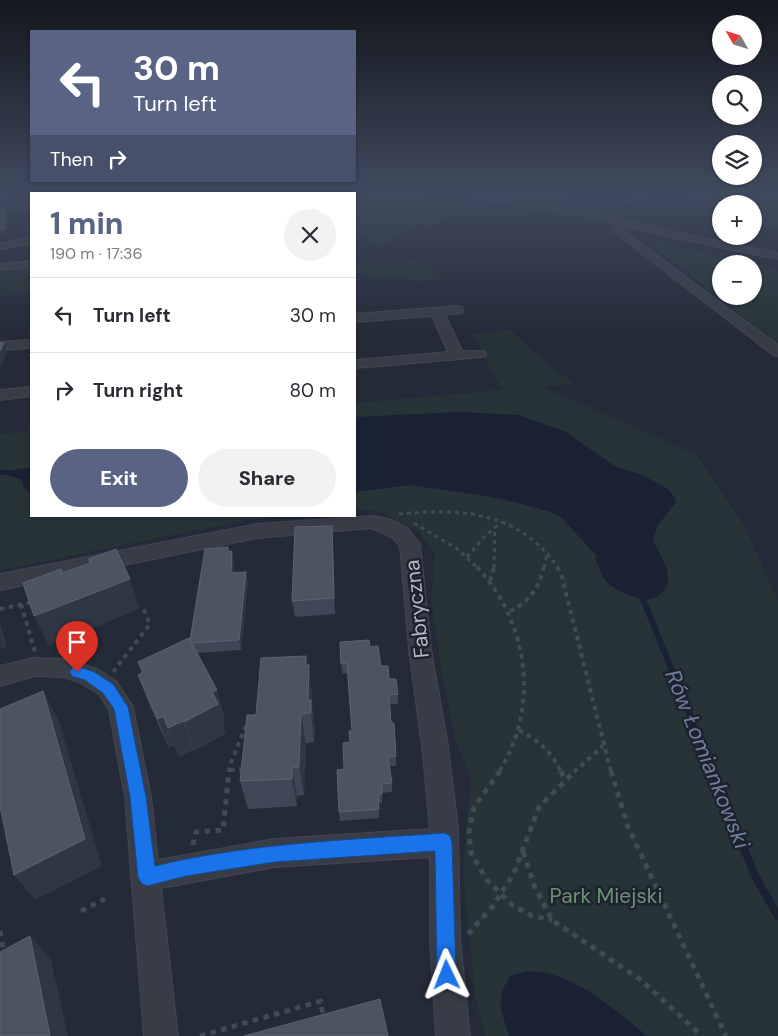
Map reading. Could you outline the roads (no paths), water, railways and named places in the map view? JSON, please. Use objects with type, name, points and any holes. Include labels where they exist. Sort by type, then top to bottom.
[{"type":"street","points":[[631,239],[778,352]]},
{"type":"street","points":[[697,239],[778,256]]},
{"type":"street","points":[[0,244],[30,240]]},
{"type":"street","points":[[0,267],[30,264]]},
{"type":"street","points":[[356,318],[456,310]]},
{"type":"street","points":[[437,312],[457,356]]},
{"type":"street","points":[[0,346],[30,344]]},
{"type":"street","points":[[356,364],[479,354]]},
{"type":"street","points":[[0,395],[30,392]]},
{"type":"street","name":"Fabryczna","points":[[0,582],[257,531],[372,522],[382,524],[399,532],[410,544],[420,650],[441,790],[444,842],[445,939],[453,1036]]},
{"type":"street","points":[[0,676],[34,667],[64,668],[89,676],[108,688],[121,707],[138,797],[161,1036]]},
{"type":"street","points":[[147,877],[186,868],[275,853],[444,842]]},
{"type":"water","points":[[459,412],[518,415],[564,431],[615,466],[642,475],[668,489],[673,495],[676,502],[658,525],[653,539],[668,573],[666,587],[656,597],[647,599],[630,595],[613,587],[603,576],[595,554],[562,518],[548,511],[492,497],[410,485],[356,492],[356,417]]},
{"type":"water","points":[[30,467],[30,493],[24,488],[22,480],[4,474],[7,471]]},
{"type":"water","points":[[526,971],[550,974],[575,984],[626,1018],[647,1036],[509,1036],[502,1012],[502,992],[510,976]]},
{"type":"waterway","name":"Rów Łomiankowski","points":[[0,472],[11,473]]},
{"type":"waterway","name":"Rów Łomiankowski","points":[[641,594],[713,772]]},
{"type":"waterway","name":"Rów Łomiankowski","points":[[713,771],[755,876],[778,916]]},
{"type":"park label","name":"Park Miejski","points":[[606,896]]}]
